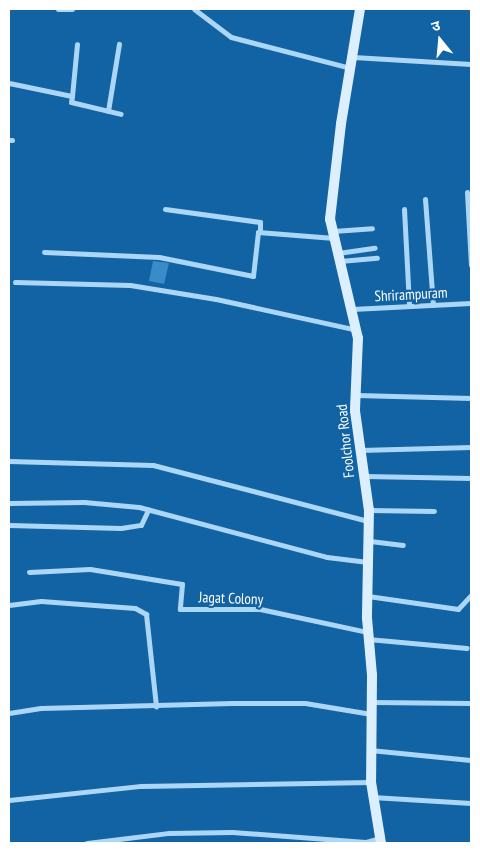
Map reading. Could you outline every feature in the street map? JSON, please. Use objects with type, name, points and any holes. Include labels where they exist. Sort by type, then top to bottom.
[{"type":"street","points":[[58,9],[72,9]]},
{"type":"street","points":[[194,9],[231,37],[351,68]]},
{"type":"street","name":"Foolchor Road","points":[[360,9],[330,206],[339,257],[357,330],[358,371],[355,395],[359,450],[369,510],[370,541],[367,596],[367,636],[372,675],[369,750],[372,797],[381,841]]},
{"type":"street","points":[[77,44],[71,102],[121,114]]},
{"type":"street","points":[[108,111],[119,44]]},
{"type":"street","points":[[353,57],[471,64]]},
{"type":"street","points":[[9,82],[72,96]]},
{"type":"street","points":[[467,192],[471,265]]},
{"type":"street","points":[[425,199],[433,305]]},
{"type":"street","points":[[44,252],[159,257],[253,276],[260,222],[165,209]]},
{"type":"street","points":[[404,209],[409,306]]},
{"type":"street","points":[[260,232],[334,234],[372,228]]},
{"type":"street","points":[[339,257],[375,248]]},
{"type":"street","points":[[339,257],[378,258]]},
{"type":"street","points":[[15,282],[130,285],[216,299],[357,330]]},
{"type":"street","name":"Shrirampuram","points":[[352,309],[471,303]]},
{"type":"street","points":[[355,395],[471,398]]},
{"type":"street","points":[[359,450],[471,447]]},
{"type":"street","points":[[9,461],[153,465],[369,522]]},
{"type":"street","points":[[364,476],[471,478]]},
{"type":"street","points":[[9,503],[84,502],[148,510],[328,557],[369,562]]},
{"type":"street","points":[[9,525],[121,528],[140,525],[148,510]]},
{"type":"street","points":[[369,510],[434,510]]},
{"type":"street","points":[[370,541],[403,545]]},
{"type":"street","name":"Jagat Colony","points":[[30,572],[90,569],[182,584],[180,609],[260,609],[367,636]]},
{"type":"street","points":[[367,596],[458,608],[471,595]]},
{"type":"street","points":[[9,605],[41,601],[135,608],[146,614],[156,706]]},
{"type":"street","points":[[367,636],[468,648]]},
{"type":"street","points":[[371,702],[471,703]]},
{"type":"street","points":[[9,713],[107,706],[305,703],[371,714]]},
{"type":"street","points":[[369,750],[471,760]]},
{"type":"street","points":[[9,800],[141,786],[371,782]]},
{"type":"street","points":[[372,797],[471,803]]},
{"type":"street","points":[[87,843],[169,832],[232,832],[366,842],[381,841]]},
{"type":"building","points":[[153,261],[169,263],[164,284],[149,281]]}]
